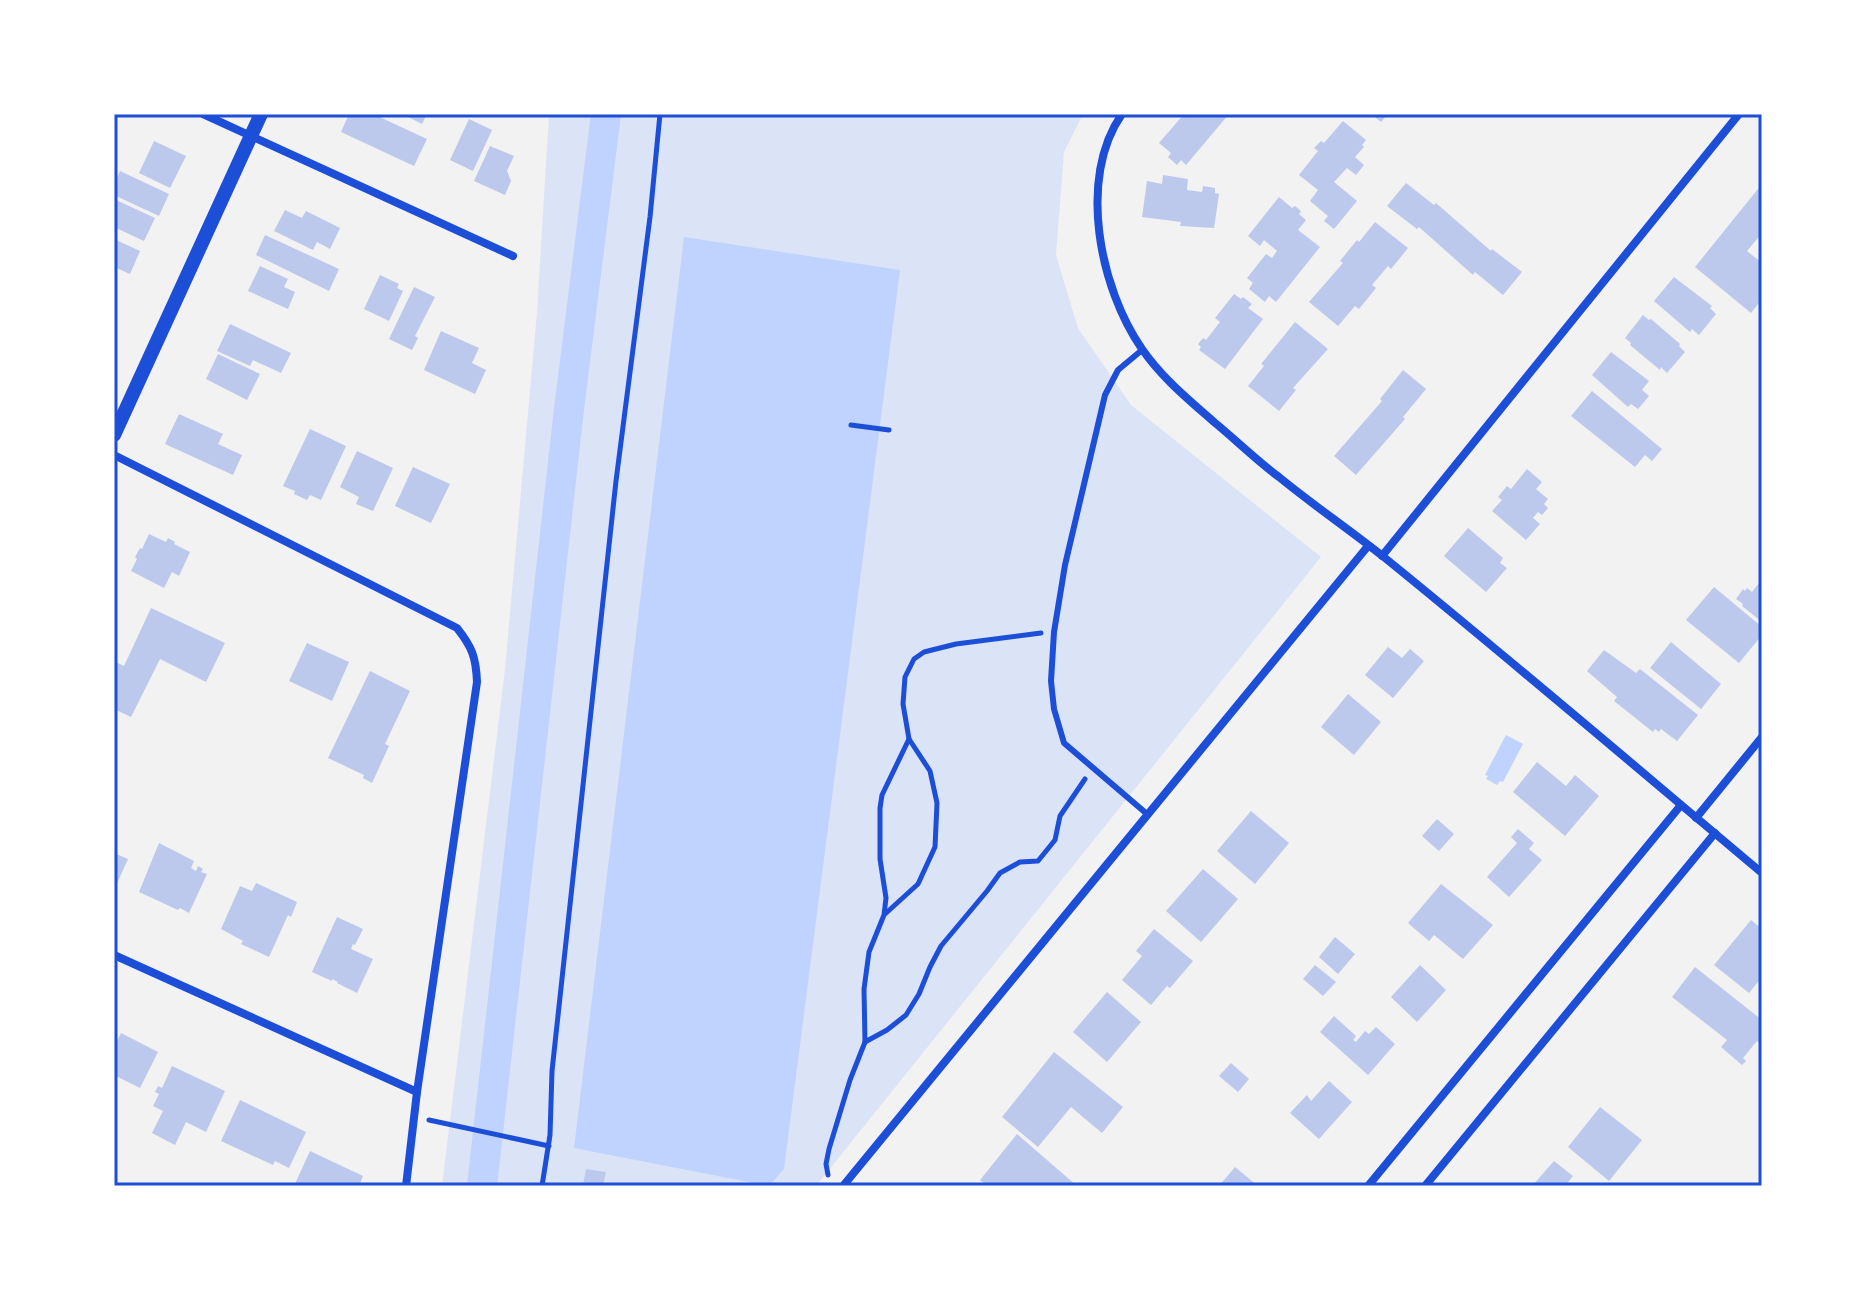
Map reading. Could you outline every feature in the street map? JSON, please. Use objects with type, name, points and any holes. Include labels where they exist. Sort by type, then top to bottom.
[{"type":"street","points":[[203,114],[513,256]]},
{"type":"street","points":[[114,435],[261,114]]},
{"type":"street","points":[[1122,114],[1114,125],[1099,184],[1098,223],[1103,261],[1128,328],[1165,379],[1277,476],[1382,556],[1762,873]]},
{"type":"street","points":[[1382,556],[1739,114]]},
{"type":"street","points":[[114,455],[457,628],[469,643],[476,662],[477,682],[406,1186]]},
{"type":"street","points":[[843,1186],[1368,546]]},
{"type":"street","points":[[1696,818],[1762,737]]},
{"type":"street","points":[[1368,1186],[1681,805]]},
{"type":"street","points":[[1425,1186],[1715,833]]},
{"type":"street","points":[[114,955],[417,1092]]},
{"type":"lane","points":[[1142,350],[1118,370],[1105,395],[1065,565],[1054,632],[1051,681],[1054,709],[1064,743],[1147,814]]},
{"type":"path","points":[[542,1186],[549,1146],[554,1056],[614,496],[660,114]]},
{"type":"path","points":[[851,425],[889,430]]},
{"type":"path","points":[[884,915],[918,884],[935,847],[937,803],[930,771],[909,739],[903,704],[905,677],[914,659],[924,652],[956,644],[1054,632]]},
{"type":"path","points":[[830,1186],[826,1164],[850,1080],[865,1042],[864,989],[869,952],[884,915],[886,898],[880,859],[882,795],[909,739]]},
{"type":"path","points":[[865,1042],[906,1015],[941,946],[1000,873],[1020,862],[1038,861],[1055,840],[1060,816],[1093,768]]},
{"type":"path","points":[[414,1117],[549,1146]]},
{"type":"shaded area","points":[[549,114],[1083,114],[1064,152],[1056,255],[1078,328],[1131,405],[1321,557],[816,1186],[442,1186],[505,669],[537,312]]},
{"type":"water","points":[[684,237],[900,270],[784,1169],[769,1186],[574,1148]]},
{"type":"water","points":[[1506,735],[1523,744],[1503,782],[1497,785],[1486,779],[1488,776],[1485,775]]},
{"type":"building","points":[[349,114],[373,114],[427,139],[414,166],[341,132]]},
{"type":"building","points":[[407,114],[427,114],[422,124]]},
{"type":"building","points":[[1184,114],[1229,114],[1186,165],[1181,160],[1177,165],[1168,157],[1171,153],[1159,143]]},
{"type":"building","points":[[1371,114],[1388,114],[1381,122]]},
{"type":"building","points":[[469,119],[492,130],[473,171],[450,160]]},
{"type":"building","points":[[1343,121],[1366,140],[1355,157],[1364,165],[1356,175],[1347,168],[1334,182],[1357,201],[1334,229],[1324,221],[1328,216],[1310,201],[1318,190],[1299,175],[1318,151],[1314,148],[1321,141],[1324,143]]},
{"type":"building","points":[[154,141],[186,156],[170,188],[139,173]]},
{"type":"building","points":[[490,146],[514,156],[507,171],[511,181],[505,195],[474,181]]},
{"type":"building","points":[[120,171],[169,194],[159,216],[114,195],[114,185]]},
{"type":"building","points":[[1163,175],[1188,179],[1187,190],[1202,192],[1203,186],[1215,188],[1215,193],[1219,194],[1214,228],[1180,226],[1181,222],[1142,217],[1147,181],[1162,184]]},
{"type":"building","points":[[1406,183],[1522,272],[1503,295],[1475,272],[1473,275],[1419,227],[1417,229],[1387,206]]},
{"type":"building","points":[[1762,184],[1762,233],[1747,251],[1762,263],[1762,299],[1751,313],[1695,267]]},
{"type":"building","points":[[1279,197],[1301,211],[1299,214],[1306,220],[1298,230],[1320,247],[1276,302],[1269,296],[1265,302],[1249,289],[1253,283],[1247,278],[1266,254],[1272,258],[1277,251],[1264,240],[1260,246],[1248,236]]},
{"type":"building","points":[[114,199],[155,218],[144,241],[114,227]]},
{"type":"building","points":[[285,210],[302,218],[306,211],[340,228],[330,249],[317,242],[313,250],[274,231]]},
{"type":"building","points":[[1375,222],[1408,248],[1391,269],[1388,266],[1372,285],[1376,288],[1359,309],[1355,306],[1338,326],[1309,302],[1343,263],[1340,261],[1357,240],[1359,242]]},
{"type":"building","points":[[265,235],[339,269],[329,291],[256,255]]},
{"type":"building","points":[[114,239],[140,251],[130,274],[114,267]]},
{"type":"building","points":[[260,266],[288,279],[284,287],[295,292],[288,309],[248,291]]},
{"type":"building","points":[[380,275],[399,284],[397,288],[403,291],[389,321],[364,309]]},
{"type":"building","points":[[1674,277],[1712,306],[1710,308],[1716,314],[1699,335],[1692,329],[1690,332],[1654,301]]},
{"type":"building","points":[[414,287],[435,297],[415,336],[418,338],[412,350],[389,339]]},
{"type":"building","points":[[1234,294],[1252,304],[1248,308],[1263,319],[1225,369],[1199,350],[1201,347],[1198,344],[1203,338],[1206,340],[1220,322],[1215,318]]},
{"type":"building","points":[[1643,315],[1680,344],[1685,352],[1667,373],[1625,338]]},
{"type":"building","points":[[1295,322],[1328,349],[1293,388],[1296,390],[1279,411],[1248,386],[1264,366],[1261,364]]},
{"type":"building","points":[[230,324],[291,353],[281,373],[253,360],[250,366],[217,351]]},
{"type":"building","points":[[441,331],[479,348],[472,363],[486,370],[475,394],[424,370]]},
{"type":"building","points":[[1611,352],[1649,381],[1642,390],[1649,396],[1638,409],[1631,404],[1628,407],[1592,375]]},
{"type":"building","points":[[218,354],[260,374],[247,400],[206,379]]},
{"type":"building","points":[[1403,370],[1426,389],[1403,417],[1405,419],[1356,475],[1334,456],[1382,401],[1380,399]]},
{"type":"building","points":[[1592,391],[1662,449],[1652,461],[1645,455],[1635,467],[1571,416]]},
{"type":"building","points":[[179,414],[223,434],[218,444],[242,455],[233,475],[165,444]]},
{"type":"building","points":[[310,429],[346,446],[321,500],[310,495],[307,500],[283,486]]},
{"type":"building","points":[[357,451],[393,468],[373,511],[356,504],[359,497],[340,487]]},
{"type":"building","points":[[413,467],[450,484],[431,523],[395,506]]},
{"type":"building","points":[[1527,469],[1542,482],[1536,489],[1548,499],[1544,504],[1548,508],[1542,515],[1538,512],[1533,518],[1540,524],[1526,540],[1492,511],[1502,500],[1498,497],[1507,486],[1511,489]]},
{"type":"building","points":[[1468,528],[1503,558],[1500,563],[1507,568],[1486,592],[1444,556]]},
{"type":"building","points":[[149,534],[166,542],[168,538],[190,552],[179,576],[172,572],[164,588],[131,571],[137,559],[135,557]]},
{"type":"building","points":[[1762,579],[1762,622],[1736,599],[1743,589],[1752,592]]},
{"type":"building","points":[[1714,587],[1762,627],[1762,635],[1739,663],[1686,620]]},
{"type":"building","points":[[151,608],[225,643],[206,682],[160,659],[131,717],[114,709],[114,661],[124,666]]},
{"type":"building","points":[[1671,642],[1721,684],[1701,709],[1650,668]]},
{"type":"building","points":[[307,643],[349,662],[332,701],[289,681]]},
{"type":"building","points":[[1388,647],[1402,658],[1410,649],[1424,661],[1393,698],[1365,675]]},
{"type":"building","points":[[1604,650],[1636,673],[1640,669],[1698,715],[1677,741],[1661,729],[1653,732],[1614,701],[1617,697],[1587,671]]},
{"type":"building","points":[[370,671],[410,691],[385,744],[389,746],[372,783],[363,778],[364,775],[328,758]]},
{"type":"building","points":[[1348,694],[1381,722],[1354,755],[1321,727]]},
{"type":"building","points":[[1537,762],[1566,786],[1575,775],[1599,796],[1565,836],[1513,792]]},
{"type":"building","points":[[1251,811],[1289,843],[1255,884],[1217,851]]},
{"type":"building","points":[[1437,819],[1454,834],[1439,851],[1422,836]]},
{"type":"building","points":[[1518,829],[1534,843],[1529,849],[1542,860],[1509,897],[1487,877],[1517,843],[1511,837]]},
{"type":"building","points":[[159,843],[194,861],[191,868],[196,871],[198,866],[203,869],[201,872],[207,874],[189,913],[139,892]]},
{"type":"building","points":[[114,853],[128,859],[114,890]]},
{"type":"building","points":[[1203,869],[1238,899],[1201,942],[1166,911]]},
{"type":"building","points":[[256,883],[297,902],[269,957],[241,944],[243,941],[221,929],[240,886],[252,891]]},
{"type":"building","points":[[1441,884],[1493,925],[1463,959],[1434,935],[1429,941],[1408,923]]},
{"type":"building","points":[[337,917],[363,929],[351,949],[373,959],[357,993],[312,972]]},
{"type":"building","points":[[1751,920],[1762,929],[1762,977],[1749,993],[1714,965]]},
{"type":"building","points":[[1154,929],[1193,961],[1151,1005],[1122,980],[1142,956],[1136,951]]},
{"type":"building","points":[[1335,937],[1355,954],[1338,974],[1319,957]]},
{"type":"building","points":[[1315,965],[1336,982],[1323,996],[1303,979]]},
{"type":"building","points":[[1420,965],[1446,990],[1417,1022],[1391,997]]},
{"type":"building","points":[[1695,967],[1762,1020],[1762,1042],[1757,1041],[1743,1058],[1746,1061],[1742,1065],[1721,1047],[1727,1040],[1672,997]]},
{"type":"building","points":[[1107,992],[1141,1022],[1107,1062],[1073,1032]]},
{"type":"building","points":[[1334,1016],[1356,1036],[1353,1040],[1356,1042],[1365,1031],[1369,1034],[1376,1027],[1395,1044],[1368,1075],[1320,1032]]},
{"type":"building","points":[[121,1033],[158,1052],[140,1088],[114,1075],[114,1047]]},
{"type":"building","points":[[1054,1052],[1123,1107],[1102,1133],[1071,1107],[1038,1147],[1002,1117]]},
{"type":"building","points":[[1231,1063],[1249,1079],[1238,1092],[1219,1076]]},
{"type":"building","points":[[172,1066],[225,1091],[206,1132],[186,1122],[175,1145],[152,1133],[163,1111],[153,1106],[159,1094],[155,1092],[158,1086],[162,1088]]},
{"type":"building","points":[[1329,1081],[1352,1102],[1319,1139],[1290,1113],[1307,1095],[1311,1101]]},
{"type":"building","points":[[240,1100],[306,1132],[289,1168],[275,1161],[273,1165],[221,1141]]},
{"type":"building","points":[[1600,1107],[1642,1140],[1609,1181],[1568,1147]]},
{"type":"building","points":[[1017,1134],[1077,1186],[987,1186],[980,1180]]},
{"type":"building","points":[[310,1151],[363,1176],[359,1186],[294,1186]]},
{"type":"building","points":[[1554,1161],[1573,1176],[1565,1186],[1532,1186]]},
{"type":"building","points":[[1235,1167],[1258,1186],[1219,1186]]},
{"type":"building","points":[[586,1169],[606,1172],[603,1186],[583,1185]]},
{"type":"waterway","points":[[482,1186],[569,409],[606,114]]}]
